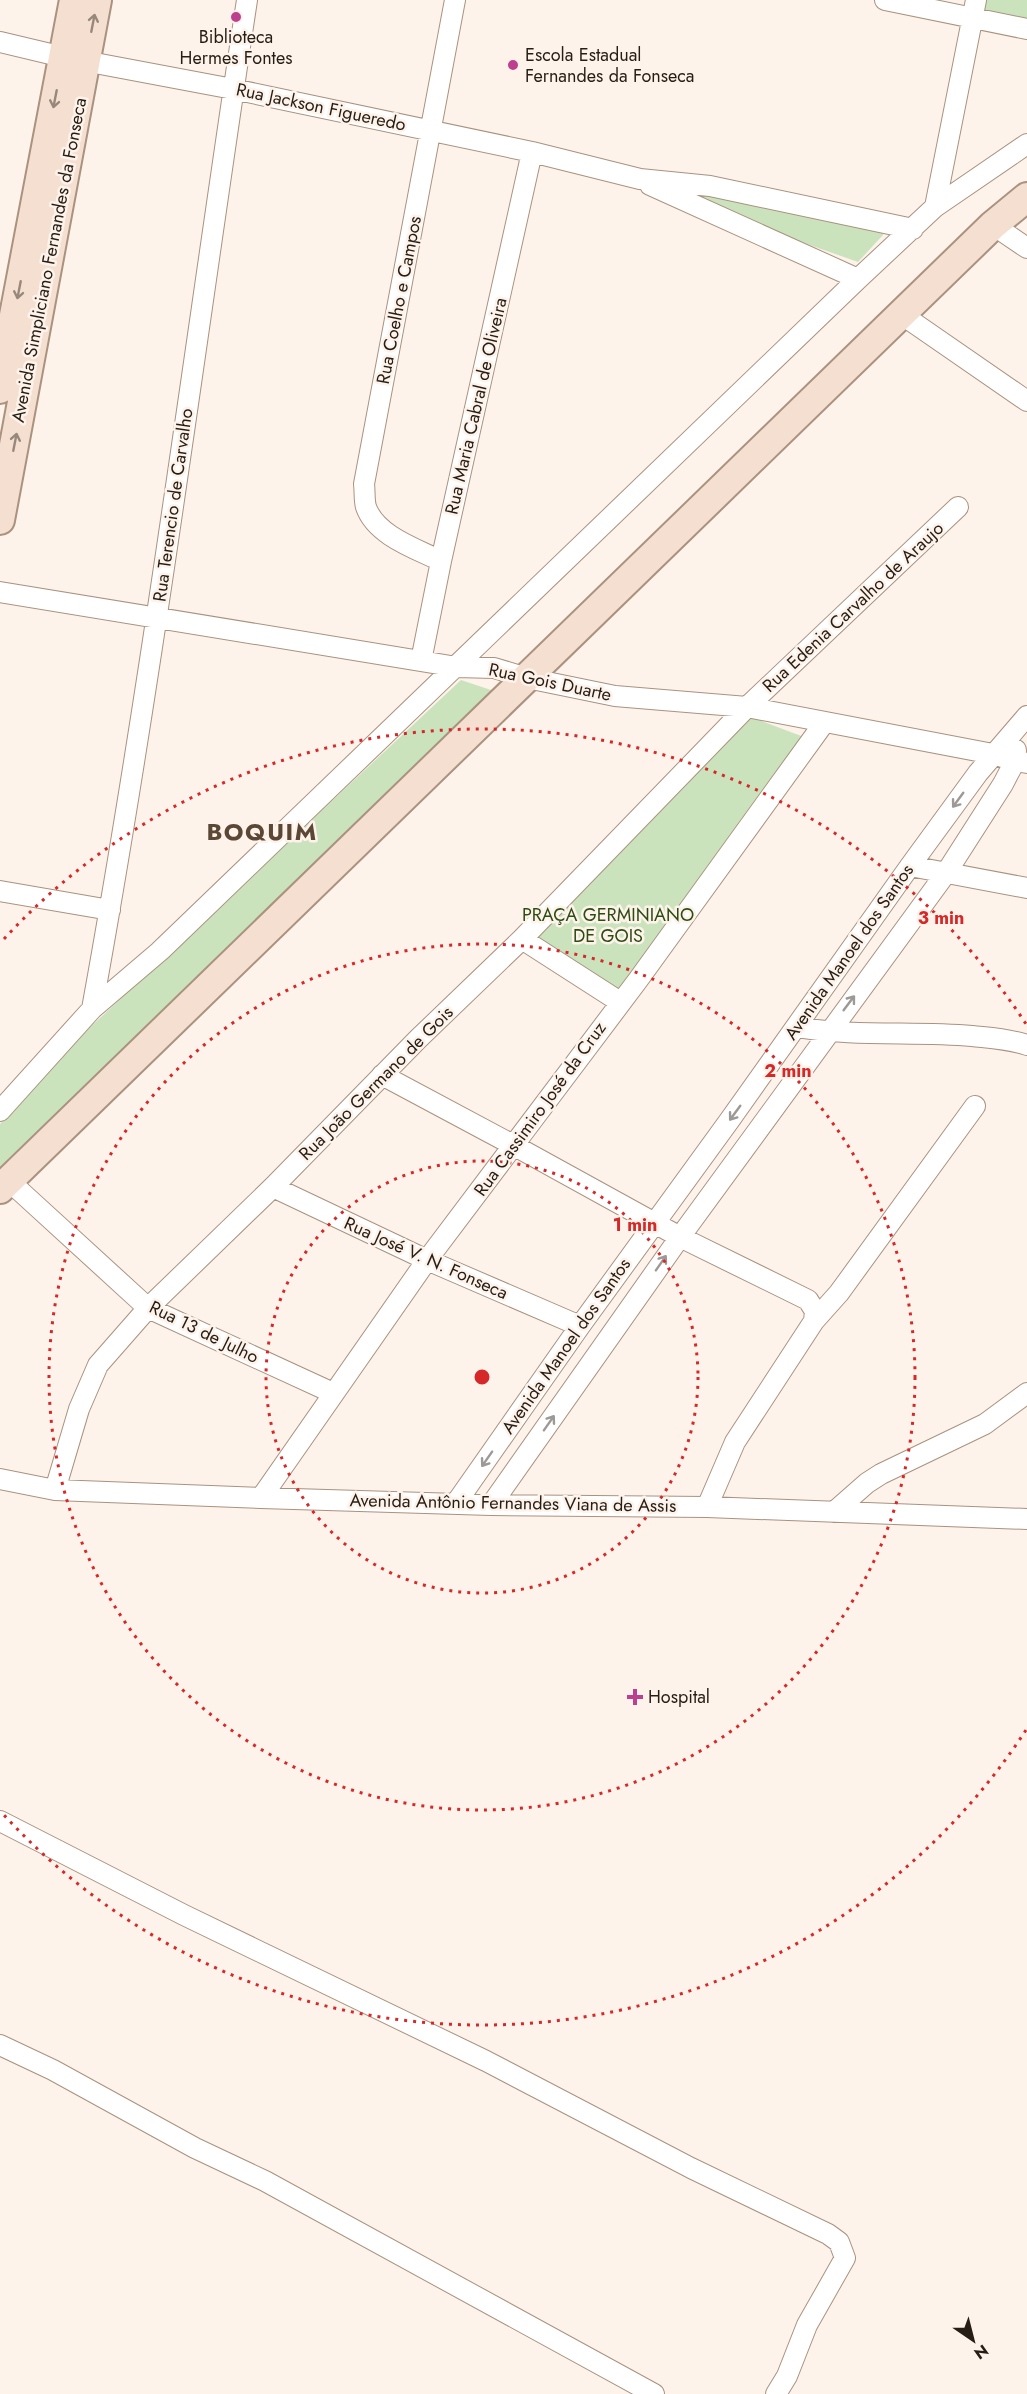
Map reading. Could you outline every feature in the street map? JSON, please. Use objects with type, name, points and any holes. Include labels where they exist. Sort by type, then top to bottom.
[{"type":"street","name":"Avenida Simpliciano Fernandes da Fonseca","points":[[0,520],[74,59],[74,0]]},
{"type":"street","name":"Avenida Simpliciano Fernandes da Fonseca","points":[[0,389],[74,59],[97,0]]},
{"type":"street","name":"Rua Terencio de Carvalho","points":[[92,1009],[157,616],[247,0]]},
{"type":"street","name":"Rua Coelho e Campos","points":[[441,561],[386,532],[374,520],[366,507],[364,484],[455,0]]},
{"type":"street","points":[[885,0],[974,9],[1027,29]]},
{"type":"street","points":[[935,207],[974,9]]},
{"type":"street","name":"Rua Jackson Figueredo","points":[[0,42],[532,152],[640,179]]},
{"type":"street","points":[[0,1111],[92,1009],[160,951],[858,279],[935,207],[1027,144]]},
{"type":"street","name":"Rua Maria Cabral de Oliveira","points":[[421,661],[532,152]]},
{"type":"street","points":[[640,179],[710,186],[914,229]]},
{"type":"street","points":[[640,179],[692,205],[858,279]]},
{"type":"street","points":[[4,1184],[993,225],[1027,197]]},
{"type":"street","points":[[993,225],[1027,248]]},
{"type":"street","points":[[901,314],[1027,401]]},
{"type":"street","name":"Rua Edenia Carvalho de Araujo","points":[[747,707],[958,507]]},
{"type":"street","name":"Rua Gois Duarte","points":[[0,592],[457,667],[494,668],[527,678],[615,696],[747,707],[993,753],[1021,762]]},
{"type":"street","name":"Rua João Germano de Gois","points":[[55,1490],[79,1409],[98,1365],[148,1308],[522,939],[747,707]]},
{"type":"street","name":"Avenida Manoel dos Santos","points":[[456,1503],[653,1223],[910,866],[993,753],[1022,722]]},
{"type":"street","name":"Avenida Manoel dos Santos","points":[[491,1505],[680,1237],[946,873],[1021,762],[1022,722]]},
{"type":"street","name":"Rua Cassimiro José da Cruz","points":[[261,1498],[427,1260],[620,1002],[824,723]]},
{"type":"street","points":[[910,866],[1027,888]]},
{"type":"street","points":[[0,891],[110,909]]},
{"type":"street","points":[[522,939],[620,1002]]},
{"type":"street","points":[[796,1027],[827,1033],[953,1034],[1027,1045]]},
{"type":"street","points":[[382,1075],[653,1223],[808,1300],[815,1311],[814,1321]]},
{"type":"street","points":[[708,1507],[732,1448],[814,1321],[839,1293],[975,1106]]},
{"type":"street","name":"Rua 13 de Julho","points":[[4,1184],[148,1308],[333,1393]]},
{"type":"street","name":"Rua José V. N. Fonseca","points":[[273,1187],[427,1260],[580,1326]]},
{"type":"street","points":[[834,1512],[867,1483],[881,1474],[985,1424],[1027,1393]]},
{"type":"street","name":"Avenida Antônio Fernandes Viana de Assis","points":[[0,1479],[55,1490],[491,1505],[708,1507],[1027,1519]]},
{"type":"street","points":[[0,1821],[184,1915],[486,2061],[691,2168],[828,2234],[839,2242],[845,2258],[807,2325],[788,2376],[776,2394]]},
{"type":"street","points":[[0,2045],[53,2070],[195,2148],[265,2181],[654,2394]]},
{"type":"green space","points":[[969,0],[1027,0],[1027,22],[966,10]]},
{"type":"green space","points":[[688,188],[883,227],[883,235],[858,262],[685,201]]},
{"type":"green space","points":[[461,680],[497,692],[0,1177],[0,1124],[37,1080],[84,1033]]},
{"type":"green space","name":"PRAÇA GERMINIANO DE GOIS","points":[[745,715],[812,740],[620,991],[526,936]]},
{"type":"place","name":"Biblioteca Hermes Fontes","points":[[236,17]]},
{"type":"place","name":"Escola Estadual Fernandes da Fonseca","points":[[513,65]]},
{"type":"place","name":"Hospital","points":[[635,1697]]},
{"type":"district","name":"BOQUIM","points":[[262,831]]}]
